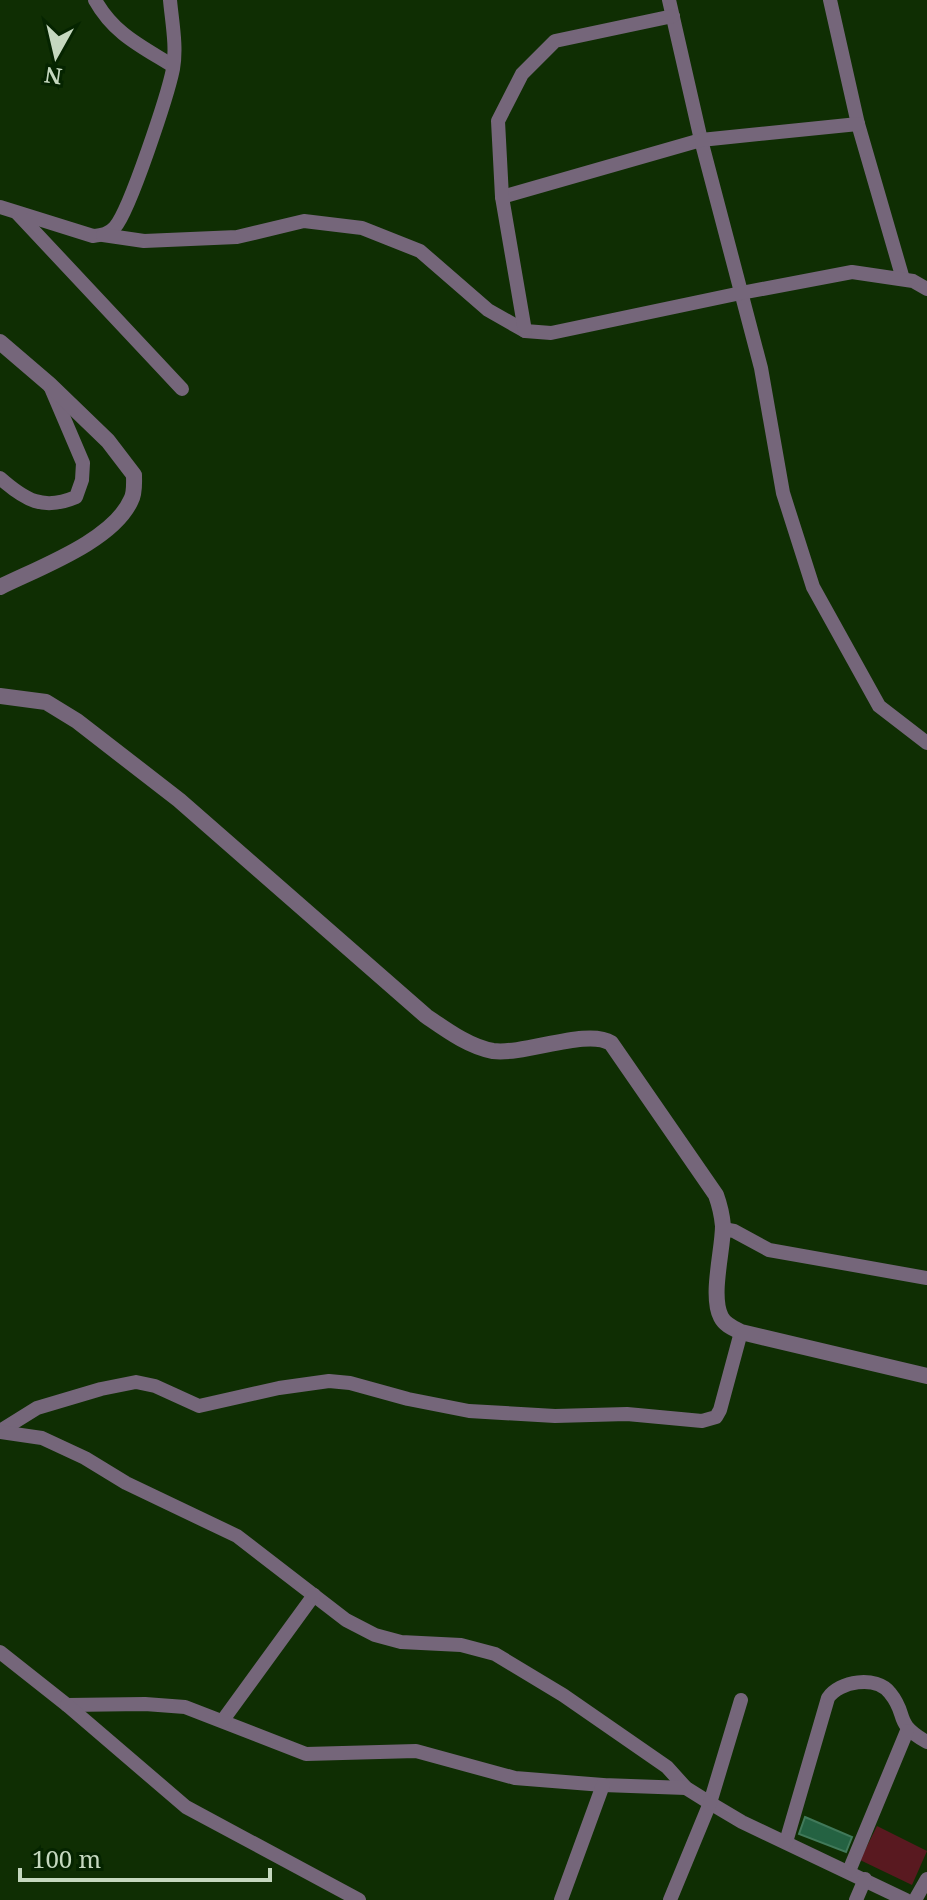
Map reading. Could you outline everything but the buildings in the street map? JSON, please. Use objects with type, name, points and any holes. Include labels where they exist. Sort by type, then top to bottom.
[{"type":"street","points":[[95,0],[119,33],[173,66]]},
{"type":"street","points":[[103,235],[116,226],[125,208],[173,66],[170,0]]},
{"type":"street","points":[[669,0],[701,140],[761,368],[783,493],[813,587],[879,706],[927,743]]},
{"type":"street","points":[[830,0],[858,124],[903,279]]},
{"type":"street","points":[[525,331],[502,197],[498,121],[522,74],[555,41],[673,16]]},
{"type":"street","points":[[502,197],[701,140],[858,124]]},
{"type":"street","points":[[0,207],[93,236],[144,241],[237,237],[304,221],[362,228],[420,251],[488,310],[525,331],[551,333],[852,272],[913,281],[927,289]]},
{"type":"street","points":[[17,212],[182,389]]},
{"type":"street","points":[[0,342],[108,441],[134,475],[133,498],[106,531],[0,587]]},
{"type":"street","points":[[0,478],[15,491],[36,502],[58,504],[76,497],[82,480],[83,463],[49,384]]},
{"type":"street","points":[[0,696],[46,702],[77,721],[179,800],[426,1016],[450,1033],[500,1052],[588,1038],[605,1039],[611,1043],[716,1195],[722,1211],[723,1229],[717,1303],[721,1317],[729,1326],[741,1332],[927,1376]]},
{"type":"street","points":[[723,1229],[734,1231],[769,1250],[927,1278]]},
{"type":"street","points":[[0,1432],[37,1408],[136,1382],[155,1386],[199,1406],[279,1388],[329,1381],[350,1383],[469,1411],[555,1416],[627,1414],[702,1421],[716,1417],[720,1410],[741,1332]]},
{"type":"street","points":[[0,1432],[42,1438],[85,1458],[126,1483],[237,1536],[346,1620],[375,1635],[401,1642],[461,1645],[495,1654],[563,1695],[667,1767],[686,1788],[710,1803],[906,1900]]},
{"type":"street","points":[[223,1720],[314,1595]]},
{"type":"street","points":[[0,1652],[186,1807],[359,1900]]},
{"type":"street","points":[[786,1842],[828,1698],[833,1691],[847,1684],[877,1683],[890,1692],[907,1731],[927,1742]]},
{"type":"street","points":[[670,1900],[710,1803],[741,1700]]},
{"type":"street","points":[[67,1705],[185,1707],[306,1754],[416,1751],[515,1778],[686,1788]]},
{"type":"street","points":[[849,1871],[907,1731]]},
{"type":"street","points":[[561,1900],[603,1785]]},
{"type":"street","points":[[856,1900],[865,1879]]},
{"type":"street","points":[[915,1900],[927,1879]]},
{"type":"shaded area","points":[[877,1826],[927,1851],[912,1885],[860,1860]]}]
